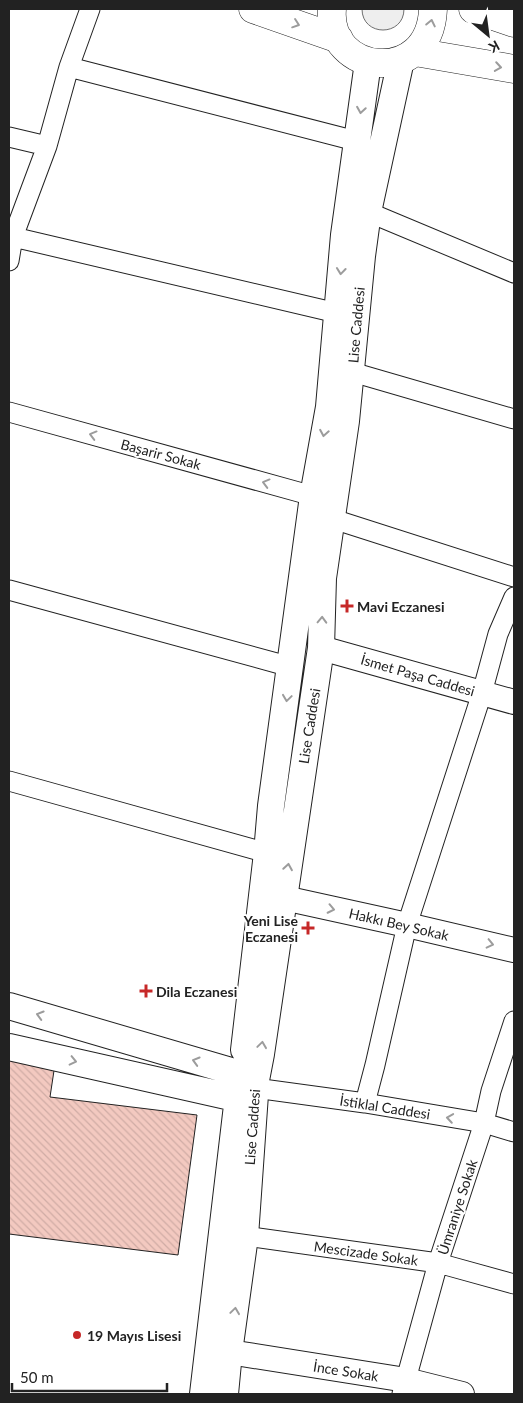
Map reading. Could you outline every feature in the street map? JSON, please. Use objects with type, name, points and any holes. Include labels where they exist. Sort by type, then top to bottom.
[{"type":"main road","points":[[253,9],[339,38]]},
{"type":"main road","points":[[332,9],[334,28],[341,43],[353,55],[368,62],[385,64],[408,56],[426,39],[433,23],[433,9]]},
{"type":"main road","points":[[473,9],[514,23]]},
{"type":"main road","points":[[408,56],[514,69]]},
{"type":"main road","name":"Lise Caddesi","points":[[226,1394],[229,1352],[245,1236],[245,1086],[284,898],[321,648],[323,578],[352,372],[362,256],[368,212],[408,56]]},
{"type":"main road","name":"Lise Caddesi","points":[[203,1394],[245,1086],[271,806],[313,496],[329,407],[337,312],[356,141],[368,62]]},
{"type":"main road","name":"İstiklal Caddesi","points":[[9,1006],[245,1086]]},
{"type":"main road","name":"İstiklal Caddesi","points":[[9,1047],[231,1097],[245,1086]]},
{"type":"street","points":[[9,261],[11,236],[47,146],[70,67],[90,9]]},
{"type":"street","points":[[70,67],[356,141]]},
{"type":"street","points":[[9,136],[47,146]]},
{"type":"street","points":[[368,212],[514,273]]},
{"type":"street","points":[[11,236],[337,312]]},
{"type":"street","points":[[352,372],[514,419]]},
{"type":"street","name":"Başarir Sokak","points":[[9,412],[313,496]]},
{"type":"street","points":[[313,496],[332,519],[514,577]]},
{"type":"street","points":[[9,595],[291,667]]},
{"type":"street","points":[[365,1104],[376,1065],[407,925],[482,693],[498,634],[514,597]]},
{"type":"street","name":"İsmet Paşa Caddesi","points":[[321,648],[514,702]]},
{"type":"street","points":[[9,781],[267,853]]},
{"type":"street","name":"Hakkı Bey Sokak","points":[[284,898],[514,950]]},
{"type":"street","name":"Ümraniye Sokak","points":[[404,1387],[438,1263],[484,1123],[491,1091],[514,1021]]},
{"type":"street","name":"İstiklal Caddesi","points":[[245,1086],[484,1123],[514,1132]]},
{"type":"street","name":"Mescizade Sokak","points":[[245,1236],[438,1263],[514,1284]]},
{"type":"street","name":"İnce Sokak","points":[[229,1352],[404,1387],[462,1394]]},
{"type":"shaded area","points":[[362,9],[404,9],[402,18],[397,25],[391,29],[383,30],[375,29],[369,25],[364,18]]},
{"type":"building","points":[[9,1058],[55,1064],[50,1097],[197,1115],[178,1255],[9,1234]]},
{"type":"place","name":"Mavi Eczanesi","points":[[347,606]]},
{"type":"place","name":"Yeni Lise Eczanesi","points":[[308,928]]},
{"type":"place","name":"Dila Eczanesi","points":[[146,991]]},
{"type":"place","name":"19 Mayıs Lisesi","points":[[77,1335]]}]
